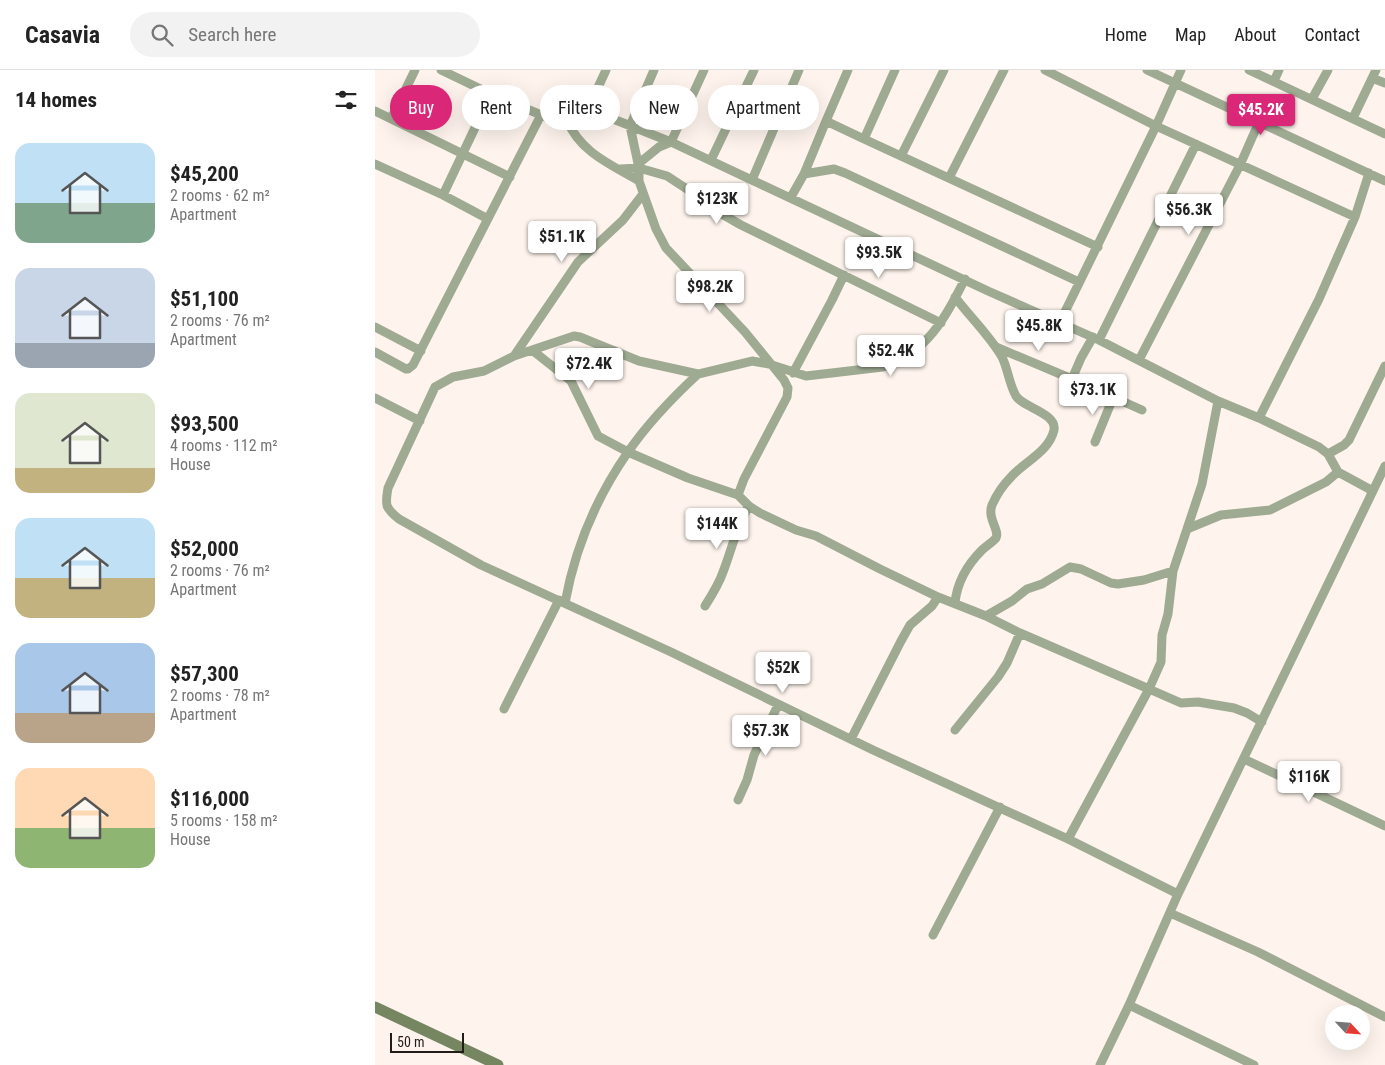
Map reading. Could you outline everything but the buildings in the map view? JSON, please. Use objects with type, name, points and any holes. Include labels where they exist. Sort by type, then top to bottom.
[{"type":"main road","points":[[375,1007],[497,1065]]},
{"type":"street","points":[[408,85],[415,70]]},
{"type":"street","points":[[441,70],[472,85]]},
{"type":"street","points":[[599,85],[606,70]]},
{"type":"street","points":[[648,85],[654,70]]},
{"type":"street","points":[[639,166],[659,147],[671,142],[704,70]]},
{"type":"street","points":[[711,160],[754,70]]},
{"type":"street","points":[[752,180],[799,70]]},
{"type":"street","points":[[791,197],[804,174],[848,70]]},
{"type":"street","points":[[901,156],[943,70]]},
{"type":"street","points":[[949,178],[1004,70]]},
{"type":"street","points":[[1045,70],[1156,126],[1355,217]]},
{"type":"street","points":[[1147,70],[1385,181]]},
{"type":"street","points":[[1060,322],[1098,247],[1181,70]]},
{"type":"street","points":[[1249,70],[1274,80],[1385,134]]},
{"type":"street","points":[[1274,80],[1279,70]]},
{"type":"street","points":[[1312,99],[1328,70]]},
{"type":"street","points":[[864,138],[893,71]]},
{"type":"street","points":[[1353,118],[1374,74],[1385,84]]},
{"type":"street","points":[[375,111],[390,118]]},
{"type":"street","points":[[375,352],[408,369],[413,365],[540,117]]},
{"type":"street","points":[[826,121],[1098,247]]},
{"type":"street","points":[[620,122],[630,126]]},
{"type":"street","points":[[1139,360],[1240,165],[1259,122]]},
{"type":"street","points":[[414,130],[510,177]]},
{"type":"street","points":[[443,195],[474,130]]},
{"type":"street","points":[[572,130],[586,148],[596,156],[639,180]]},
{"type":"street","points":[[631,130],[643,194],[656,229],[666,248],[745,332],[769,364],[785,380],[788,388],[787,397]]},
{"type":"street","points":[[640,130],[711,160],[1096,338],[1218,401],[1259,418],[1319,447],[1328,454],[1338,472],[1373,491]]},
{"type":"street","points":[[1072,379],[1096,338],[1195,144]]},
{"type":"street","points":[[375,164],[443,195],[488,219]]},
{"type":"street","points":[[620,169],[639,166],[667,176],[690,191],[712,209],[741,225],[941,323]]},
{"type":"street","points":[[804,174],[833,169],[845,173],[1079,282]]},
{"type":"street","points":[[1259,418],[1319,299],[1355,217],[1369,173]]},
{"type":"street","points":[[514,356],[578,262],[623,220],[643,194]]},
{"type":"street","points":[[738,495],[744,479],[787,397],[796,373],[843,275]]},
{"type":"street","points":[[965,279],[941,323],[919,347],[895,364],[883,367],[817,376],[796,373],[769,364],[751,361],[698,374],[639,361],[574,336],[514,356],[484,371],[448,379],[435,387],[388,488],[386,506],[399,519],[481,564],[671,652],[851,739],[1068,839],[1179,894]]},
{"type":"street","points":[[955,298],[996,346],[1016,397],[1049,418],[1054,429],[1043,449],[1009,478],[995,500],[992,506],[991,519],[997,534],[995,539],[976,556],[961,577],[955,603]]},
{"type":"street","points":[[375,327],[421,351]]},
{"type":"street","points":[[996,346],[1142,410]]},
{"type":"street","points":[[532,350],[571,381],[598,436],[628,452],[689,478],[738,495],[749,506],[796,530],[817,536],[938,597],[987,616],[1020,633],[1181,703],[1198,702],[1233,708],[1247,713],[1262,722]]},
{"type":"street","points":[[1328,454],[1349,440],[1385,366]]},
{"type":"street","points":[[503,709],[562,601],[588,523],[606,487],[628,452],[651,421],[698,374]]},
{"type":"street","points":[[375,398],[420,421]]},
{"type":"street","points":[[1095,442],[1113,398]]},
{"type":"street","points":[[1068,839],[1149,689],[1161,662],[1162,634],[1168,614],[1173,570],[1201,484],[1218,401]]},
{"type":"street","points":[[1100,1065],[1179,894],[1385,466]]},
{"type":"street","points":[[1187,530],[1221,515],[1270,510],[1327,482],[1338,472]]},
{"type":"street","points":[[705,606],[715,591],[724,571],[741,520],[749,506]]},
{"type":"street","points":[[987,616],[1012,601],[1027,589],[1042,584],[1070,567],[1081,569],[1111,583],[1118,584],[1144,580],[1173,570]]},
{"type":"street","points":[[851,739],[910,626],[932,606],[938,597]]},
{"type":"street","points":[[955,730],[998,677],[1007,663],[1020,633]]},
{"type":"street","points":[[738,800],[747,780],[754,755],[778,704]]},
{"type":"street","points":[[1244,759],[1385,826]]},
{"type":"street","points":[[933,936],[999,807]]},
{"type":"street","points":[[1170,913],[1258,952],[1385,1017]]},
{"type":"street","points":[[1129,1005],[1254,1065]]}]
